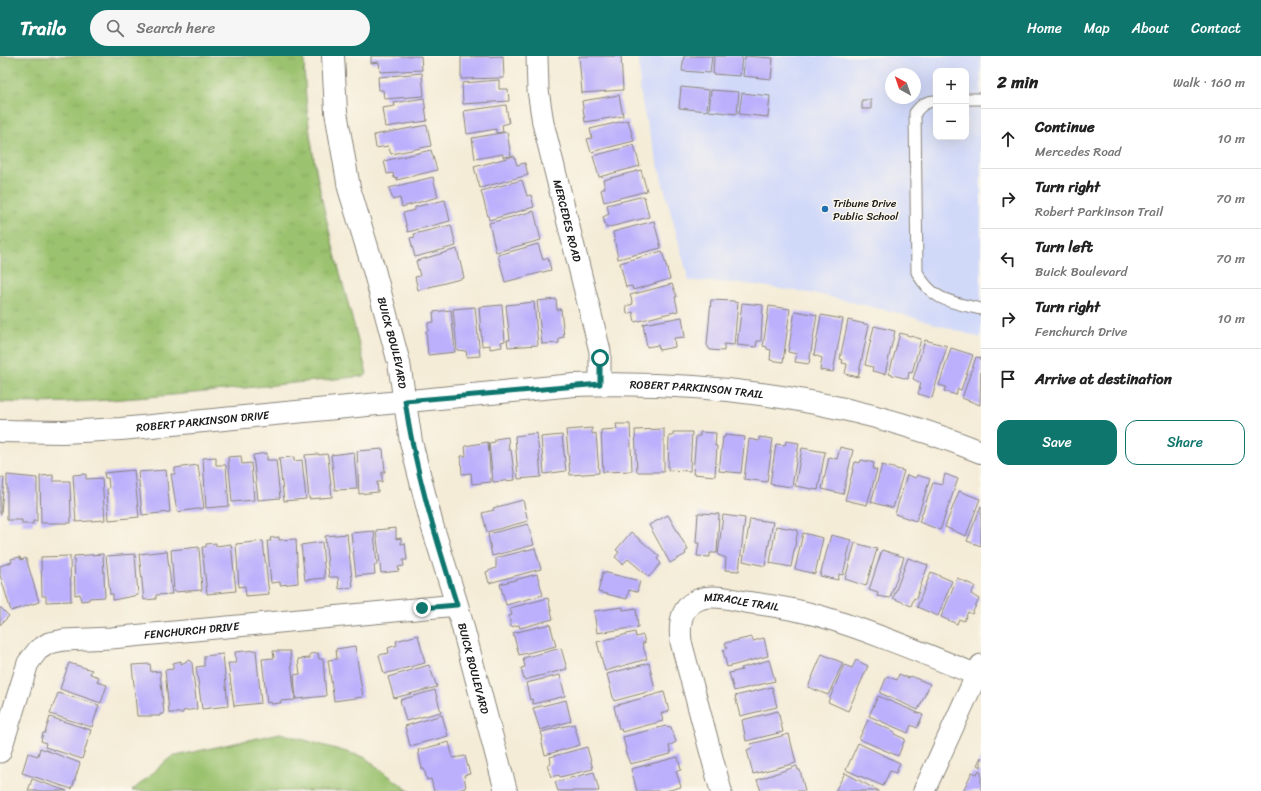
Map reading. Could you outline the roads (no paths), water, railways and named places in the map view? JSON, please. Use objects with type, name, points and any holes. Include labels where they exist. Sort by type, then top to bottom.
[{"type":"street","name":"BUICK BOULEVARD","points":[[333,56],[335,106],[345,173],[398,363],[411,442],[427,506],[457,605],[506,791]]},
{"type":"street","name":"MERCEDES ROAD","points":[[537,56],[538,90],[543,123],[600,351],[600,384]]},
{"type":"street","name":"ROBERT PARKINSON TRAIL","points":[[405,401],[600,384],[714,388],[798,400],[892,421],[981,452]]},
{"type":"street","name":"ROBERT PARKINSON DRIVE","points":[[0,431],[62,432],[122,429],[405,401]]},
{"type":"street","name":"MIRACLE TRAIL","points":[[721,791],[683,649],[679,626],[683,613],[700,599],[720,597],[784,607],[846,624],[979,670]]},
{"type":"street","name":"FENCHURCH DRIVE","points":[[0,752],[28,664],[38,650],[49,643],[64,640],[111,638],[457,605]]},
{"type":"street","points":[[924,791],[979,670]]},
{"type":"lane","points":[[969,100],[981,99]]},
{"type":"lane","points":[[933,101],[928,101],[921,105],[915,113],[917,272],[924,285],[940,298],[981,309]]},
{"type":"place","name":"Tribune Drive Public School","points":[[825,209]]}]
